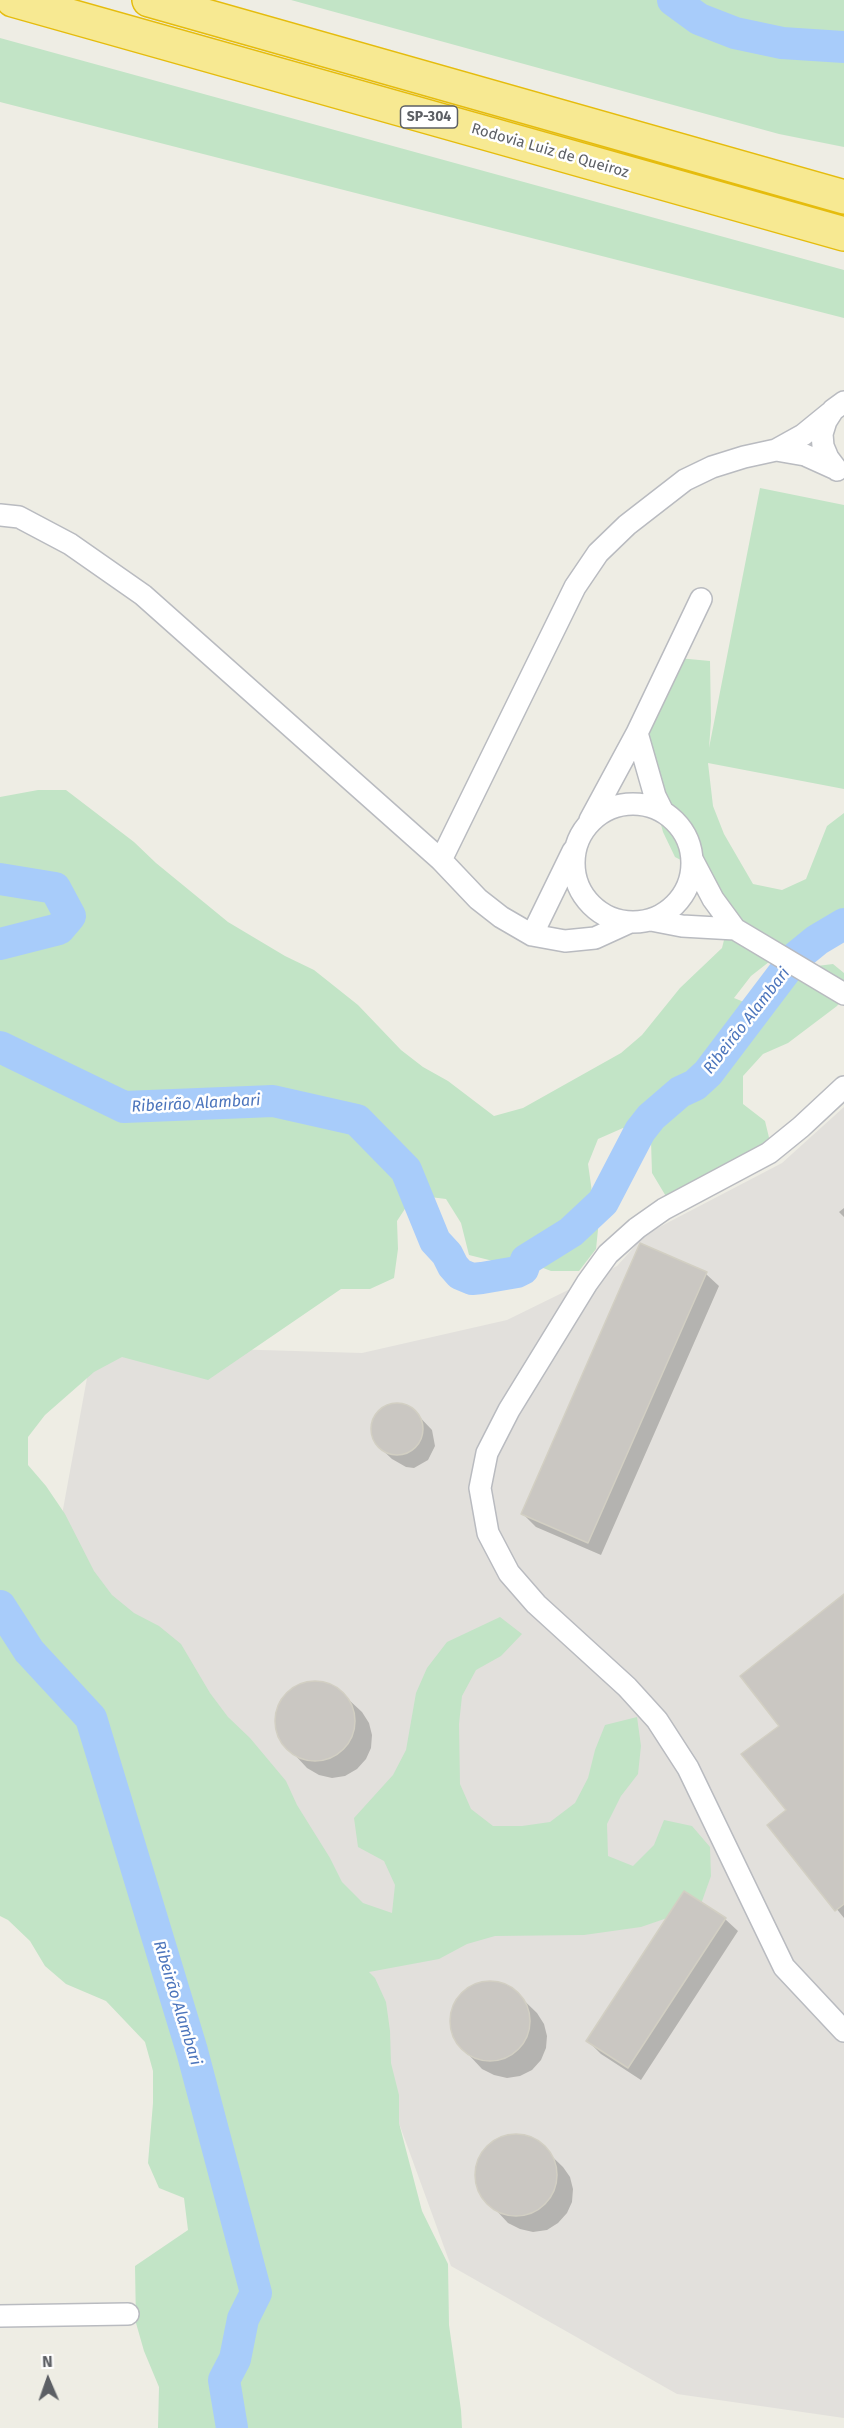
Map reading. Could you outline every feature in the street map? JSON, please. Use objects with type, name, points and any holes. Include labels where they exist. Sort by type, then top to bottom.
[{"type":"highway","name":"Rodovia Luiz de Queiroz","points":[[13,0],[844,234]]},
{"type":"highway","name":"SP-304","points":[[149,0],[844,197]]},
{"type":"street","points":[[441,860],[575,587],[598,553],[627,525],[685,480],[712,467],[776,450],[802,435],[839,406]]},
{"type":"street","points":[[839,406],[826,421],[822,434],[823,446],[828,459],[840,471]]},
{"type":"street","points":[[776,450],[805,455],[840,471]]},
{"type":"street","points":[[0,514],[19,517],[70,544],[143,595],[441,860],[478,899],[501,917],[532,935],[565,941],[595,938],[668,911],[682,897],[690,880],[693,861]]},
{"type":"street","points":[[532,935],[576,845],[637,733],[701,599]]},
{"type":"street","points":[[637,733],[655,795],[663,812]]},
{"type":"street","points":[[588,825],[600,813],[615,806],[632,804],[648,806],[663,812],[678,824],[689,841],[693,861],[713,898],[742,933],[837,990]]},
{"type":"street","points":[[576,845],[574,867],[579,888],[591,906],[609,917],[742,933]]},
{"type":"street","points":[[844,1087],[801,1127],[768,1153],[664,1209],[637,1228],[608,1254],[587,1283],[509,1410],[487,1453],[480,1488],[488,1533],[509,1573],[536,1604],[627,1687],[657,1720],[688,1768],[784,1967],[844,2031]]},
{"type":"street","points":[[0,2316],[128,2314]]},
{"type":"shaded area","points":[[844,1107],[844,2418],[677,2394],[451,2266],[282,1802],[47,1597],[93,1345],[362,1353],[507,1320],[617,1266],[646,1234],[782,1163]]},
{"type":"green space","points":[[291,0],[844,0],[844,147],[779,134]]},
{"type":"green space","points":[[0,38],[844,270],[844,318],[0,102]]},
{"type":"green space","points":[[760,488],[844,505],[844,789],[708,763],[713,806],[724,834],[753,884],[782,890],[806,879],[827,826],[844,813],[844,915],[797,940],[751,976],[734,998],[759,1008],[801,968],[833,964],[844,973],[844,997],[837,1006],[788,1043],[763,1054],[743,1076],[743,1104],[765,1121],[772,1150],[667,1198],[652,1173],[651,1141],[623,1128],[598,1139],[588,1164],[599,1220],[596,1249],[579,1271],[551,1271],[525,1261],[497,1262],[469,1255],[461,1223],[446,1199],[414,1195],[397,1221],[398,1249],[394,1278],[370,1289],[341,1289],[208,1380],[122,1357],[94,1372],[45,1415],[28,1437],[28,1465],[65,1514],[94,1571],[112,1595],[134,1613],[159,1626],[181,1644],[210,1693],[228,1717],[250,1738],[286,1781],[297,1805],[342,1882],[363,1903],[392,1913],[395,1885],[384,1861],[358,1847],[354,1818],[393,1775],[406,1750],[416,1693],[427,1668],[447,1642],[500,1617],[522,1634],[501,1656],[476,1670],[462,1696],[459,1724],[460,1784],[471,1809],[493,1826],[522,1826],[550,1822],[575,1803],[588,1778],[595,1750],[605,1725],[637,1717],[641,1746],[638,1774],[621,1796],[607,1824],[608,1856],[633,1866],[654,1845],[664,1820],[692,1826],[710,1847],[711,1876],[701,1904],[673,1916],[641,1927],[584,1935],[495,1936],[467,1944],[439,1959],[369,1972],[375,1978],[386,2002],[391,2063],[399,2095],[399,2123],[422,2211],[448,2264],[449,2325],[462,2428],[158,2428],[159,2387],[144,2351],[136,2323],[135,2266],[188,2230],[184,2198],[159,2188],[148,2163],[153,2071],[145,2042],[106,2001],[66,1984],[45,1966],[30,1941],[8,1920],[0,1916],[0,797],[38,790],[66,790],[134,842],[228,922],[285,956],[314,970],[358,1005],[401,1050],[423,1067],[448,1081],[494,1116],[523,1108],[621,1053],[642,1035],[680,988],[722,948],[729,920],[721,891],[700,870],[675,857],[663,832],[648,776],[648,747],[651,719],[678,658],[710,661],[709,748]]},
{"type":"building","points":[[640,1243],[707,1272],[588,1543],[521,1514]]},
{"type":"building","points":[[392,1403],[402,1403],[412,1407],[419,1414],[423,1429],[419,1444],[412,1451],[402,1455],[392,1455],[382,1451],[375,1444],[371,1434],[371,1424],[375,1414],[382,1407]]},
{"type":"building","points":[[844,1594],[844,1904],[835,1911],[767,1825],[786,1810],[741,1754],[779,1726],[740,1676]]},
{"type":"building","points":[[307,1681],[323,1681],[344,1692],[355,1713],[355,1729],[344,1750],[323,1761],[307,1761],[293,1755],[281,1743],[275,1729],[275,1713],[281,1699],[293,1687]]},
{"type":"building","points":[[684,1891],[726,1918],[628,2068],[586,2041]]},
{"type":"building","points":[[482,1981],[498,1981],[519,1992],[530,2013],[530,2029],[519,2050],[498,2061],[482,2061],[468,2055],[456,2043],[450,2029],[450,2013],[456,1999],[468,1987]]},
{"type":"building","points":[[516,2134],[532,2138],[545,2146],[553,2159],[557,2175],[553,2191],[545,2204],[532,2212],[516,2216],[500,2212],[487,2204],[479,2191],[475,2175],[479,2159],[487,2146],[500,2138]]},
{"type":"waterway","name":"Ribeirão Alambari","points":[[673,0],[699,19],[735,33],[782,43],[844,47]]},
{"type":"waterway","name":"Ribeirão Alambari","points":[[0,879],[55,888],[70,916],[59,929],[0,944]]},
{"type":"waterway","name":"Ribeirão Alambari","points":[[0,1047],[124,1107],[273,1101],[357,1120],[406,1170],[435,1241],[447,1254],[453,1266],[460,1274],[472,1279],[482,1278],[523,1269],[526,1260],[571,1232],[603,1202],[640,1131],[651,1117],[680,1092],[695,1085],[708,1073],[795,958],[817,940],[844,924]]},
{"type":"waterway","name":"Ribeirão Alambari","points":[[0,1606],[29,1651],[91,1718],[192,2051],[256,2293],[243,2319],[235,2359],[224,2380],[232,2428]]}]
